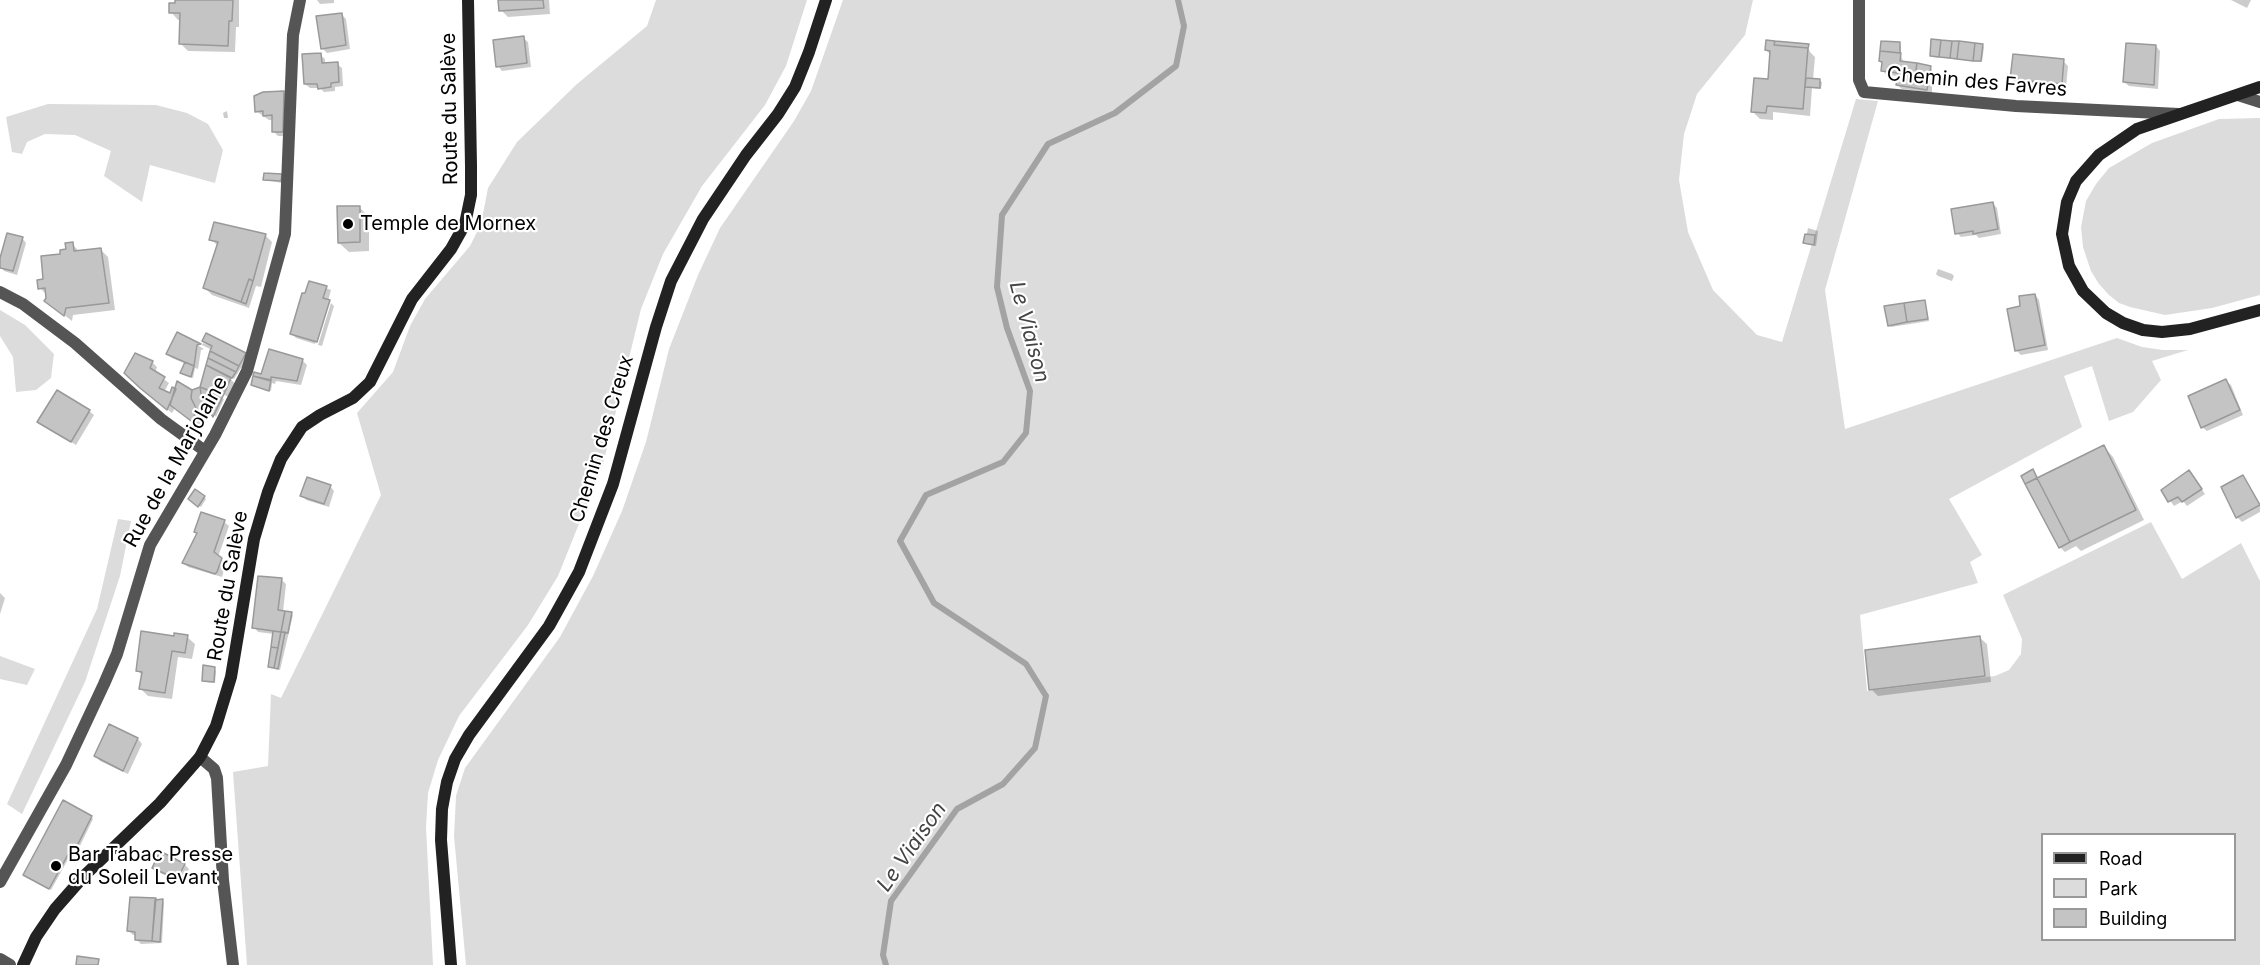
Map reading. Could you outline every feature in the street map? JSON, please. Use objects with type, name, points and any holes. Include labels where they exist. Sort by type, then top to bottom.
[{"type":"street","name":"Rue de la Marjolaine","points":[[0,882],[86,725],[117,654],[145,556],[177,496],[228,412],[247,371],[285,234],[293,35],[300,0]]},
{"type":"street","name":"Route du Salève","points":[[23,965],[36,937],[55,909],[84,876],[175,788],[200,757],[216,726],[231,677],[254,539],[281,459],[302,427],[353,398],[370,382],[412,299],[451,249],[465,224],[471,195],[468,0]]},
{"type":"street","name":"Chemin des Creux","points":[[452,965],[441,840],[442,809],[447,782],[455,759],[469,735],[549,626],[579,572],[613,484],[671,281],[703,219],[795,87],[826,0]]},
{"type":"street","name":"Chemin des Favres","points":[[1859,0],[1859,80],[1864,92],[2016,106],[2179,114]]},
{"type":"street","points":[[2260,87],[2137,129],[2099,155],[2076,181],[2067,202],[2063,223],[2064,244],[2069,266],[2091,300],[2118,320],[2143,330],[2162,332],[2190,329],[2260,310]]},
{"type":"street","points":[[2238,95],[2260,102]]},
{"type":"street","points":[[0,292],[24,304],[75,343],[161,419],[205,451]]},
{"type":"street","points":[[200,757],[214,769],[217,778],[222,870],[233,965]]},
{"type":"street","points":[[0,959],[10,965]]},
{"type":"green space","points":[[656,0],[807,0],[786,66],[765,105],[702,186],[663,254],[641,309],[603,464],[558,576],[528,625],[459,716],[438,760],[428,793],[426,827],[433,965],[247,965],[233,772],[268,766],[271,694],[281,698],[381,495],[357,413],[393,372],[410,326],[425,299],[470,246],[481,224],[488,188],[517,142],[577,84],[647,26]]},
{"type":"green space","points":[[843,0],[1753,0],[1745,35],[1697,94],[1684,134],[1679,180],[1688,232],[1713,290],[1757,335],[1782,342],[1856,99],[1878,101],[1825,290],[1845,429],[2117,338],[2142,347],[2188,350],[2152,361],[2161,380],[2133,412],[2109,421],[2092,366],[2064,376],[2082,427],[1949,499],[1982,555],[1970,562],[1978,583],[1860,615],[1867,691],[1995,676],[2009,670],[2021,654],[2022,639],[2003,595],[2151,522],[2182,579],[2241,543],[2260,581],[2260,965],[466,965],[454,836],[456,796],[465,768],[560,637],[593,576],[622,511],[646,442],[669,349],[698,275],[720,228],[794,121],[811,91]]},
{"type":"green space","points":[[48,104],[156,105],[187,113],[208,124],[223,150],[215,183],[150,165],[142,202],[104,176],[111,151],[75,135],[45,134],[27,142],[22,154],[12,152],[6,117]]},
{"type":"green space","points":[[2260,118],[2260,295],[2212,308],[2165,315],[2130,307],[2119,303],[2109,295],[2091,271],[2083,247],[2081,227],[2086,201],[2109,168],[2152,143],[2219,119]]},
{"type":"green space","points":[[0,310],[25,325],[54,354],[51,378],[36,390],[16,392],[13,357],[0,336]]},
{"type":"green space","points":[[118,519],[131,521],[120,576],[85,682],[22,814],[7,804],[97,609]]},
{"type":"green space","points":[[0,656],[35,669],[27,685],[0,679]]},
{"type":"building","points":[[175,0],[233,0],[228,46],[179,44],[180,13],[169,13],[169,3],[175,3]]},
{"type":"building","points":[[498,0],[543,0],[544,8],[499,11]]},
{"type":"building","points":[[342,13],[346,45],[321,49],[316,16]]},
{"type":"building","points":[[524,36],[527,63],[496,67],[493,40]]},
{"type":"building","points":[[1931,39],[1941,40],[1939,57],[1930,56]]},
{"type":"building","points":[[1766,40],[1775,41],[1774,45],[1808,48],[1803,109],[1767,106],[1766,113],[1751,112],[1754,78],[1768,79],[1770,51],[1765,50]]},
{"type":"building","points":[[1941,40],[1952,41],[1950,58],[1939,57]]},
{"type":"building","points":[[1775,41],[1809,44],[1808,48],[1774,45]]},
{"type":"building","points":[[1881,41],[1900,42],[1900,53],[1880,51]]},
{"type":"building","points":[[1952,41],[1959,41],[1957,59],[1950,58]]},
{"type":"building","points":[[1959,41],[1975,43],[1973,61],[1957,59]]},
{"type":"building","points":[[1975,43],[1983,44],[1981,61],[1973,61]]},
{"type":"building","points":[[2126,43],[2156,45],[2154,85],[2123,82]]},
{"type":"building","points":[[1880,51],[1901,53],[1900,61],[1917,63],[1915,77],[1929,78],[1927,90],[1896,85],[1898,73],[1881,71]]},
{"type":"building","points":[[321,53],[322,63],[338,62],[339,82],[331,83],[331,87],[318,89],[317,84],[304,84],[302,54]]},
{"type":"building","points":[[2013,54],[2064,59],[2062,84],[2010,79]]},
{"type":"building","points":[[1917,63],[1931,66],[1929,78],[1915,77]]},
{"type":"building","points":[[1806,78],[1820,79],[1820,88],[1805,87]]},
{"type":"building","points":[[284,91],[283,132],[272,132],[272,115],[263,116],[263,111],[255,112],[254,96],[263,92]]},
{"type":"building","points":[[264,173],[282,174],[281,181],[263,180]]},
{"type":"building","points":[[1993,202],[1998,229],[1973,234],[1973,231],[1955,234],[1951,209]]},
{"type":"building","name":"Temple de Mornex","points":[[337,206],[360,206],[360,242],[338,243]]},
{"type":"building","points":[[214,222],[266,234],[253,281],[249,279],[241,302],[203,288],[218,242],[209,240]]},
{"type":"building","points":[[7,233],[23,237],[13,271],[0,268],[0,258]]},
{"type":"building","points":[[1805,234],[1815,235],[1814,245],[1803,243]]},
{"type":"building","points":[[73,242],[74,251],[101,248],[109,303],[66,308],[64,316],[44,301],[45,288],[38,289],[37,280],[43,279],[41,256],[60,254],[60,250],[66,249],[65,243]]},
{"type":"building","points":[[249,279],[253,281],[246,304],[241,302]]},
{"type":"building","points":[[309,281],[327,286],[323,298],[330,300],[317,342],[290,334],[302,293],[305,293]]},
{"type":"building","points":[[2035,294],[2045,345],[2015,351],[2007,309],[2020,306],[2019,296]]},
{"type":"building","points":[[1925,300],[1928,319],[1907,322],[1904,303]]},
{"type":"building","points":[[1904,303],[1907,322],[1888,326],[1884,306]]},
{"type":"building","points":[[177,332],[201,344],[197,345],[194,366],[166,354]]},
{"type":"building","points":[[206,333],[246,353],[239,366],[210,351],[212,346],[202,341]]},
{"type":"building","points":[[269,349],[303,359],[297,381],[271,377],[271,381],[253,376],[254,372],[261,374]]},
{"type":"building","points":[[210,351],[239,366],[236,372],[208,358]]},
{"type":"building","points":[[135,353],[153,361],[150,368],[165,377],[159,388],[170,393],[172,387],[176,389],[167,410],[124,373]]},
{"type":"building","points":[[208,358],[236,372],[232,378],[206,365]]},
{"type":"building","points":[[185,362],[194,366],[191,377],[180,373]]},
{"type":"building","points":[[206,365],[231,378],[223,396],[200,387]]},
{"type":"building","points":[[253,376],[271,380],[269,391],[251,385]]},
{"type":"building","points":[[2226,379],[2240,410],[2201,428],[2188,396]]},
{"type":"building","points":[[177,381],[192,390],[191,398],[197,410],[194,415],[198,418],[195,424],[170,405]]},
{"type":"building","points":[[200,387],[223,396],[213,417],[202,400]]},
{"type":"building","points":[[200,387],[202,400],[206,406],[197,410],[191,398],[192,390]]},
{"type":"building","points":[[57,390],[90,410],[71,442],[37,422]]},
{"type":"building","points":[[2104,445],[2136,510],[2070,542],[2037,478]]},
{"type":"building","points":[[2033,469],[2037,478],[2025,484],[2021,476]]},
{"type":"building","points":[[2189,470],[2202,489],[2182,502],[2178,497],[2168,502],[2161,490]]},
{"type":"building","points":[[2243,475],[2260,505],[2236,518],[2221,487]]},
{"type":"building","points":[[307,477],[331,485],[324,504],[300,496]]},
{"type":"building","points":[[2037,478],[2070,542],[2059,548],[2025,484]]},
{"type":"building","points":[[195,489],[205,496],[198,507],[188,499]]},
{"type":"building","points":[[201,512],[225,520],[214,552],[222,558],[215,574],[182,563],[197,533],[194,532]]},
{"type":"building","points":[[258,576],[282,578],[278,610],[285,611],[281,632],[252,628]]},
{"type":"building","points":[[285,611],[292,612],[288,633],[281,632]]},
{"type":"building","points":[[141,631],[174,636],[174,633],[188,635],[185,653],[172,651],[165,693],[139,689],[142,672],[136,671]]},
{"type":"building","points":[[273,631],[281,632],[278,648],[271,647]]},
{"type":"building","points":[[281,632],[285,632],[278,669],[274,668]]},
{"type":"building","points":[[1980,636],[1985,676],[1869,690],[1865,650]]},
{"type":"building","points":[[271,647],[278,648],[274,668],[268,667]]},
{"type":"building","points":[[203,665],[215,667],[214,682],[202,681]]},
{"type":"building","points":[[109,724],[138,738],[123,771],[94,756]]},
{"type":"building","points":[[63,800],[92,816],[76,848],[70,851],[49,889],[23,875]]},
{"type":"building","points":[[160,851],[185,864],[177,879],[152,868]]},
{"type":"building","points":[[130,897],[156,898],[152,941],[135,940],[135,932],[127,931]]},
{"type":"building","points":[[163,899],[160,942],[152,941],[155,900]]},
{"type":"building","points":[[77,956],[99,959],[98,965],[76,965]]},
{"type":"waterway","name":"Le Viaison","points":[[886,965],[883,955],[891,901],[957,809],[1003,784],[1035,748],[1046,696],[1026,664],[934,603],[900,541],[926,495],[1003,462],[1026,433],[1030,391],[1007,328],[997,287],[1002,215],[1048,144],[1115,113],[1176,66],[1184,26],[1178,0]]},
{"type":"place","name":"Temple de Mornex","points":[[348,224]]},
{"type":"place","name":"Bar Tabac Presse du Soleil Levant","points":[[56,866]]}]
